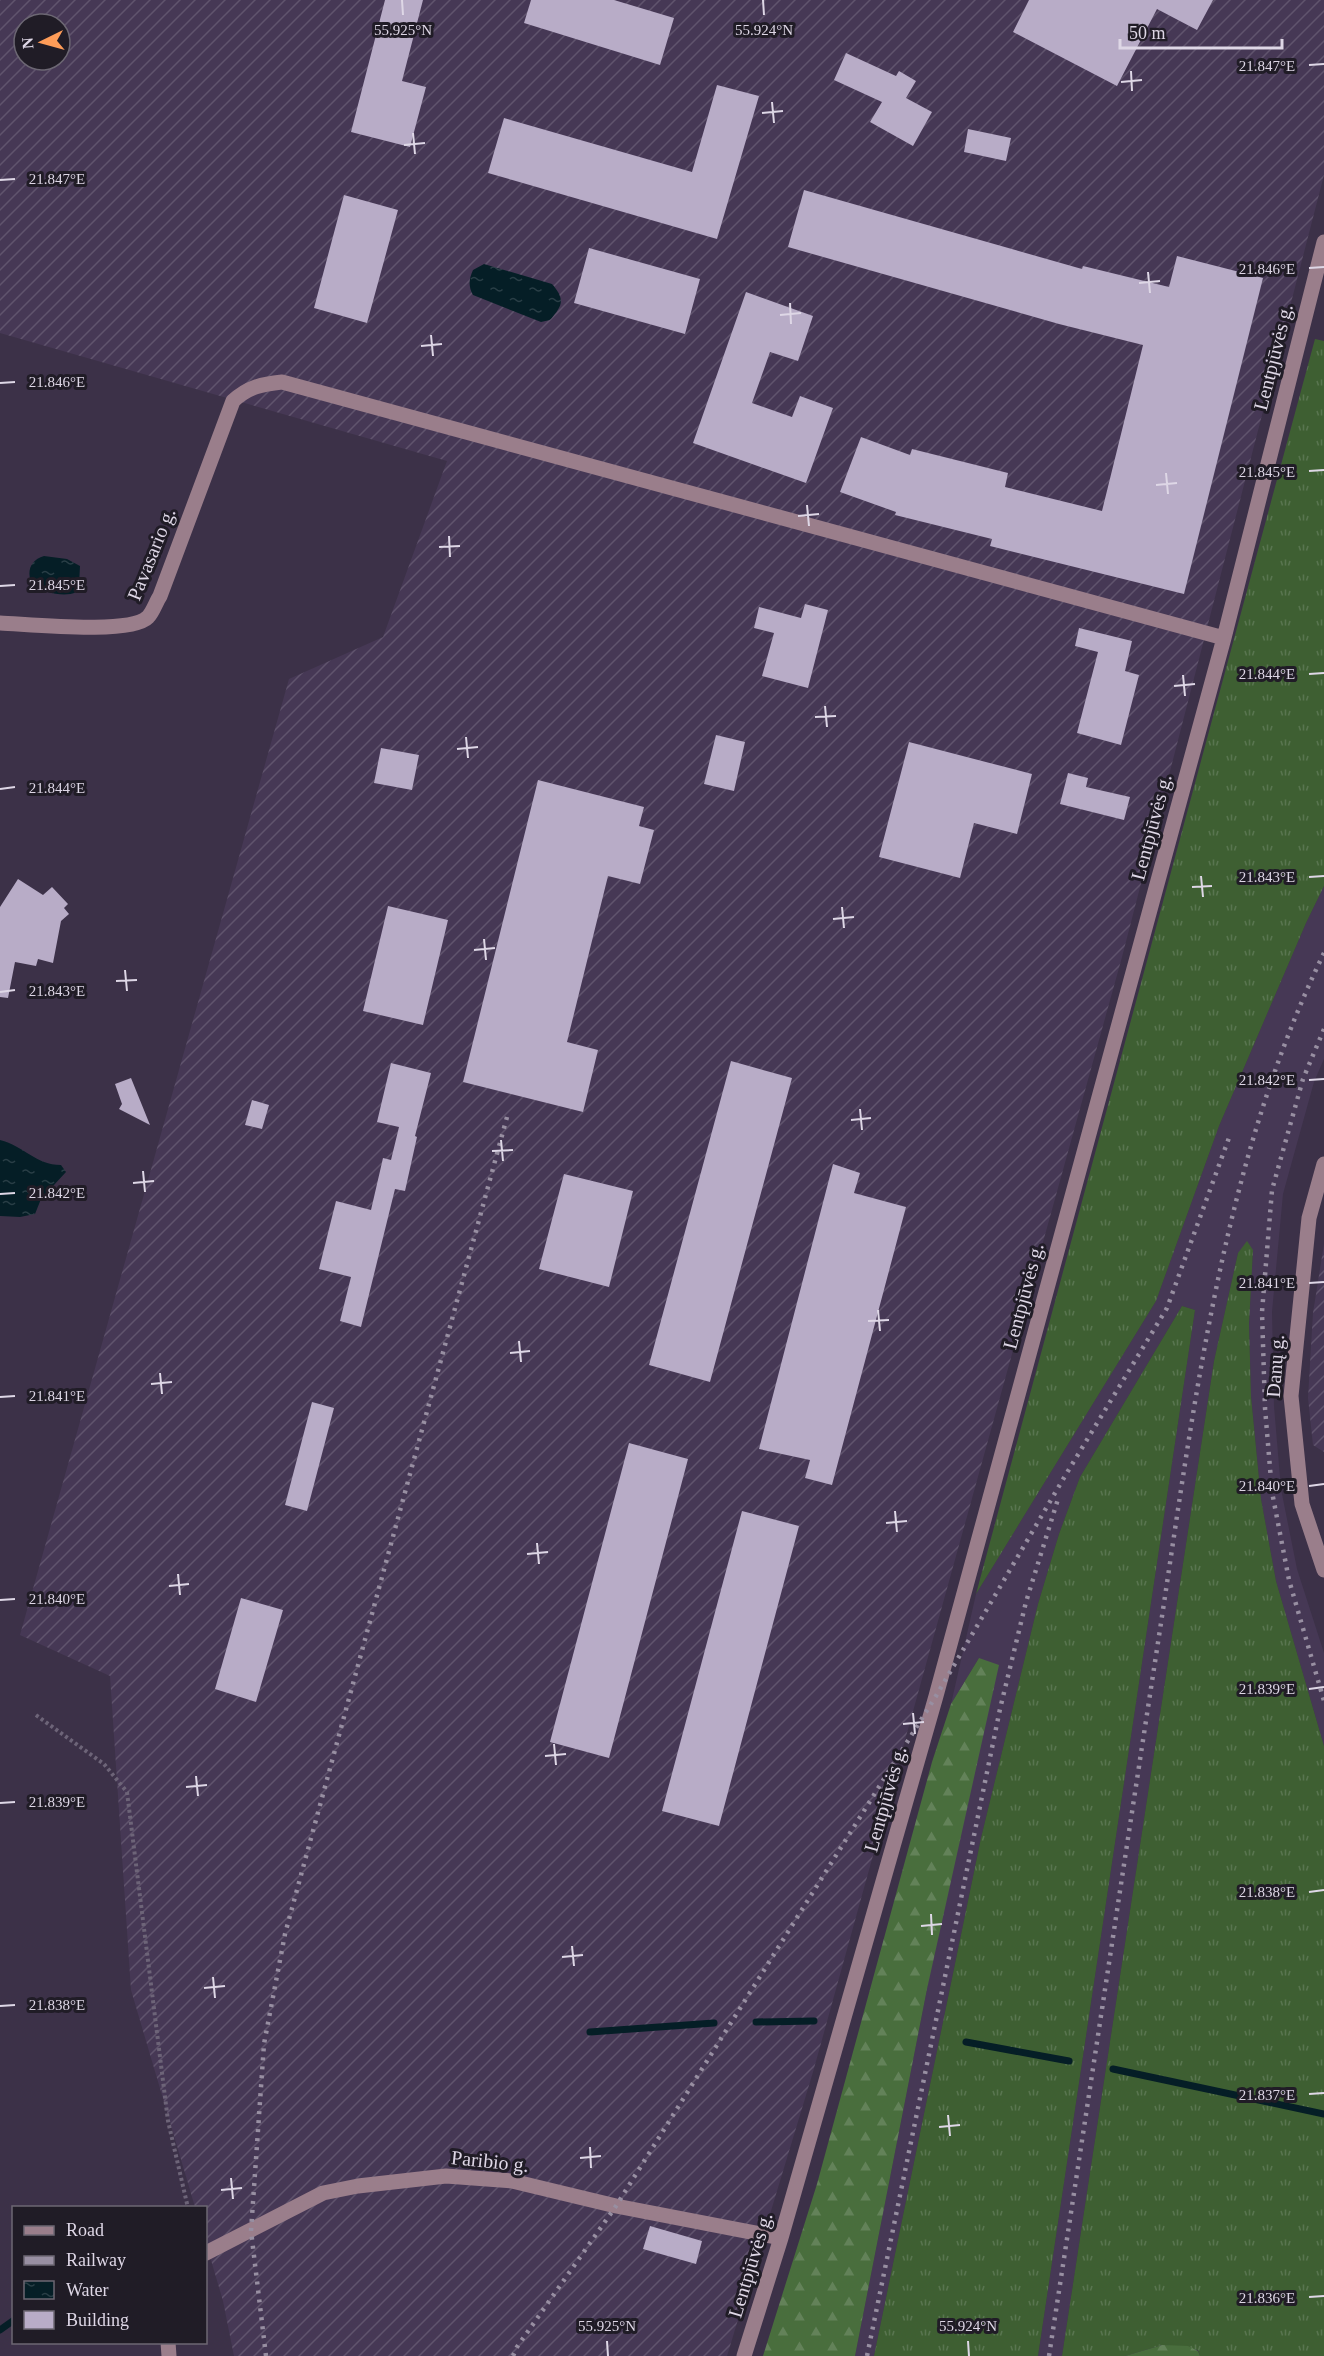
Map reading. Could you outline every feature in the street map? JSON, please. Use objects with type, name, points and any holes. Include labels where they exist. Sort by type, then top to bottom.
[{"type":"street","name":"Lentpjūvės g.","points":[[744,2356],[781,2238],[936,1696],[1224,638],[1324,242]]},
{"type":"street","name":"Pavasario g.","points":[[0,623],[112,628],[134,624],[148,617],[160,596],[233,401],[243,391],[260,385],[282,382],[1224,638]]},
{"type":"street","name":"Danų g.","points":[[1324,1164],[1309,1218],[1292,1396],[1302,1504],[1324,1570]]},
{"type":"street","name":"Paribio g.","points":[[207,2252],[323,2193],[358,2186],[446,2176],[512,2181],[616,2206],[781,2238]]},
{"type":"path","points":[[36,1715],[104,1764],[127,1792],[168,2121],[188,2206]]},
{"type":"shaded area","points":[[0,0],[1324,0],[1324,175],[1122,957],[813,2072],[727,2356],[234,2356],[223,2301],[207,2246],[207,2206],[195,2206],[131,1990],[110,1676],[20,1635],[289,679],[383,637],[447,461],[0,333]]},
{"type":"shaded area","points":[[1324,886],[1324,1059],[1314,1082],[1283,1194],[1272,1312],[1274,1406],[1281,1489],[1297,1569],[1324,1653],[1324,1746],[1276,1581],[1261,1499],[1251,1396],[1249,1324],[1253,1250],[1238,1253],[1214,1361],[1062,2356],[1038,2356],[1195,1310],[1182,1306],[1080,1477],[1059,1534],[1038,1604],[981,1838],[874,2356],[855,2356],[927,1989],[979,1658],[951,1704],[976,1594],[1156,1301],[1219,1126]]},
{"type":"shaded area","points":[[1324,1244],[1324,1452],[1313,1445],[1308,1398],[1313,1313]]},
{"type":"green space","points":[[1315,339],[1324,341],[1324,886],[1219,1126],[1156,1301],[976,1594]]},
{"type":"green space","points":[[1247,1241],[1253,1250],[1249,1324],[1251,1396],[1261,1499],[1276,1581],[1324,1746],[1324,2356],[1200,2356],[1198,2350],[1162,2345],[1125,2356],[1062,2356],[1214,1361],[1238,1253]]},
{"type":"green space","points":[[1182,1306],[1195,1310],[1038,2356],[874,2356],[981,1838],[1038,1604],[1059,1534],[1080,1477]]},
{"type":"green space","points":[[979,1658],[999,1665],[927,1989],[855,2356],[763,2356],[817,2184],[932,1762],[951,1704]]},
{"type":"green space","points":[[1162,2345],[1188,2346],[1198,2351],[1200,2356],[1125,2356]]},
{"type":"water","points":[[484,264],[552,284],[561,299],[560,307],[550,320],[541,322],[473,295],[470,279],[473,270]]},
{"type":"water","points":[[44,556],[67,559],[80,566],[79,586],[76,592],[54,594],[33,586],[30,568],[35,561]]},
{"type":"water","points":[[0,1140],[44,1162],[61,1165],[66,1172],[41,1199],[35,1214],[20,1217],[0,1216]]},
{"type":"building","points":[[385,0],[423,0],[402,81],[426,87],[410,147],[351,132]]},
{"type":"building","points":[[531,0],[614,0],[674,18],[660,65],[524,23]]},
{"type":"building","points":[[1029,0],[1213,0],[1197,30],[1157,9],[1117,86],[1013,32]]},
{"type":"building","points":[[846,53],[896,76],[899,71],[916,81],[906,98],[932,112],[913,146],[870,122],[882,102],[834,80]]},
{"type":"building","points":[[717,85],[759,96],[717,239],[488,173],[504,118],[692,172]]},
{"type":"building","points":[[968,129],[1011,138],[1006,161],[964,152]]},
{"type":"building","points":[[804,190],[1082,269],[1083,266],[1169,287],[1177,256],[1263,278],[1184,594],[990,546],[992,539],[895,515],[896,512],[840,492],[861,437],[910,455],[912,449],[1008,473],[1005,487],[1102,511],[1143,345],[1059,324],[788,247]]},
{"type":"building","points":[[344,195],[398,210],[367,323],[314,308]]},
{"type":"building","points":[[589,248],[700,279],[685,334],[574,303]]},
{"type":"building","points":[[746,292],[813,316],[798,361],[770,352],[752,403],[792,417],[800,396],[833,408],[806,483],[693,443]]},
{"type":"building","points":[[805,604],[828,610],[808,688],[762,676],[774,633],[754,628],[759,607],[801,618]]},
{"type":"building","points":[[1079,628],[1132,641],[1125,671],[1139,675],[1121,745],[1077,733],[1098,652],[1075,646]]},
{"type":"building","points":[[716,735],[745,742],[734,791],[704,784]]},
{"type":"building","points":[[909,742],[1032,774],[1017,834],[974,823],[960,878],[879,857]]},
{"type":"building","points":[[381,748],[419,755],[412,790],[374,783]]},
{"type":"building","points":[[1068,773],[1088,778],[1086,787],[1130,797],[1124,820],[1060,804]]},
{"type":"building","points":[[538,780],[644,807],[639,826],[654,830],[640,884],[608,876],[567,1042],[598,1050],[583,1112],[463,1082]]},
{"type":"building","points":[[18,879],[43,895],[52,887],[68,904],[64,908],[69,914],[61,921],[53,963],[38,959],[36,966],[15,962],[8,998],[0,997],[0,907]]},
{"type":"building","points":[[388,906],[448,920],[423,1025],[363,1011]]},
{"type":"building","points":[[731,1061],[792,1078],[710,1382],[649,1365]]},
{"type":"building","points":[[391,1063],[431,1073],[415,1136],[417,1137],[405,1191],[395,1189],[361,1327],[340,1321],[351,1277],[319,1269],[336,1201],[371,1210],[383,1158],[391,1160],[399,1127],[377,1122]]},
{"type":"building","points":[[131,1078],[150,1125],[119,1109],[122,1104],[115,1084]]},
{"type":"building","points":[[252,1100],[269,1105],[262,1129],[245,1125]]},
{"type":"building","points":[[833,1164],[860,1173],[854,1193],[906,1207],[832,1485],[805,1478],[810,1460],[759,1449]]},
{"type":"building","points":[[564,1174],[633,1191],[609,1287],[539,1269]]},
{"type":"building","points":[[312,1402],[334,1408],[307,1511],[285,1505]]},
{"type":"building","points":[[629,1443],[688,1459],[609,1758],[550,1742]]},
{"type":"building","points":[[742,1511],[799,1526],[719,1826],[662,1811]]},
{"type":"building","points":[[241,1598],[283,1610],[256,1702],[215,1689]]},
{"type":"building","points":[[650,2226],[702,2241],[696,2264],[643,2249]]},
{"type":"waterway","points":[[756,2022],[814,2021]]},
{"type":"waterway","points":[[590,2032],[714,2023]]},
{"type":"waterway","points":[[966,2042],[1069,2061]]},
{"type":"waterway","points":[[1113,2069],[1324,2114]]},
{"type":"waterway","points":[[0,2330],[12,2321]]},
{"type":"railway","points":[[1049,2356],[1185,1462],[1216,1287],[1236,1201],[1260,1116],[1289,1033],[1324,953]]},
{"type":"railway","points":[[1324,1029],[1303,1079],[1272,1190],[1262,1312],[1265,1408],[1272,1492],[1289,1580],[1324,1701]]},
{"type":"railway","points":[[266,2356],[251,2231],[264,2044],[285,1934],[507,1117]]},
{"type":"railway","points":[[513,2356],[616,2206],[936,1696],[1167,1308],[1230,1135]]},
{"type":"railway","points":[[867,2356],[1000,1709],[1026,1602],[1058,1499]]}]
